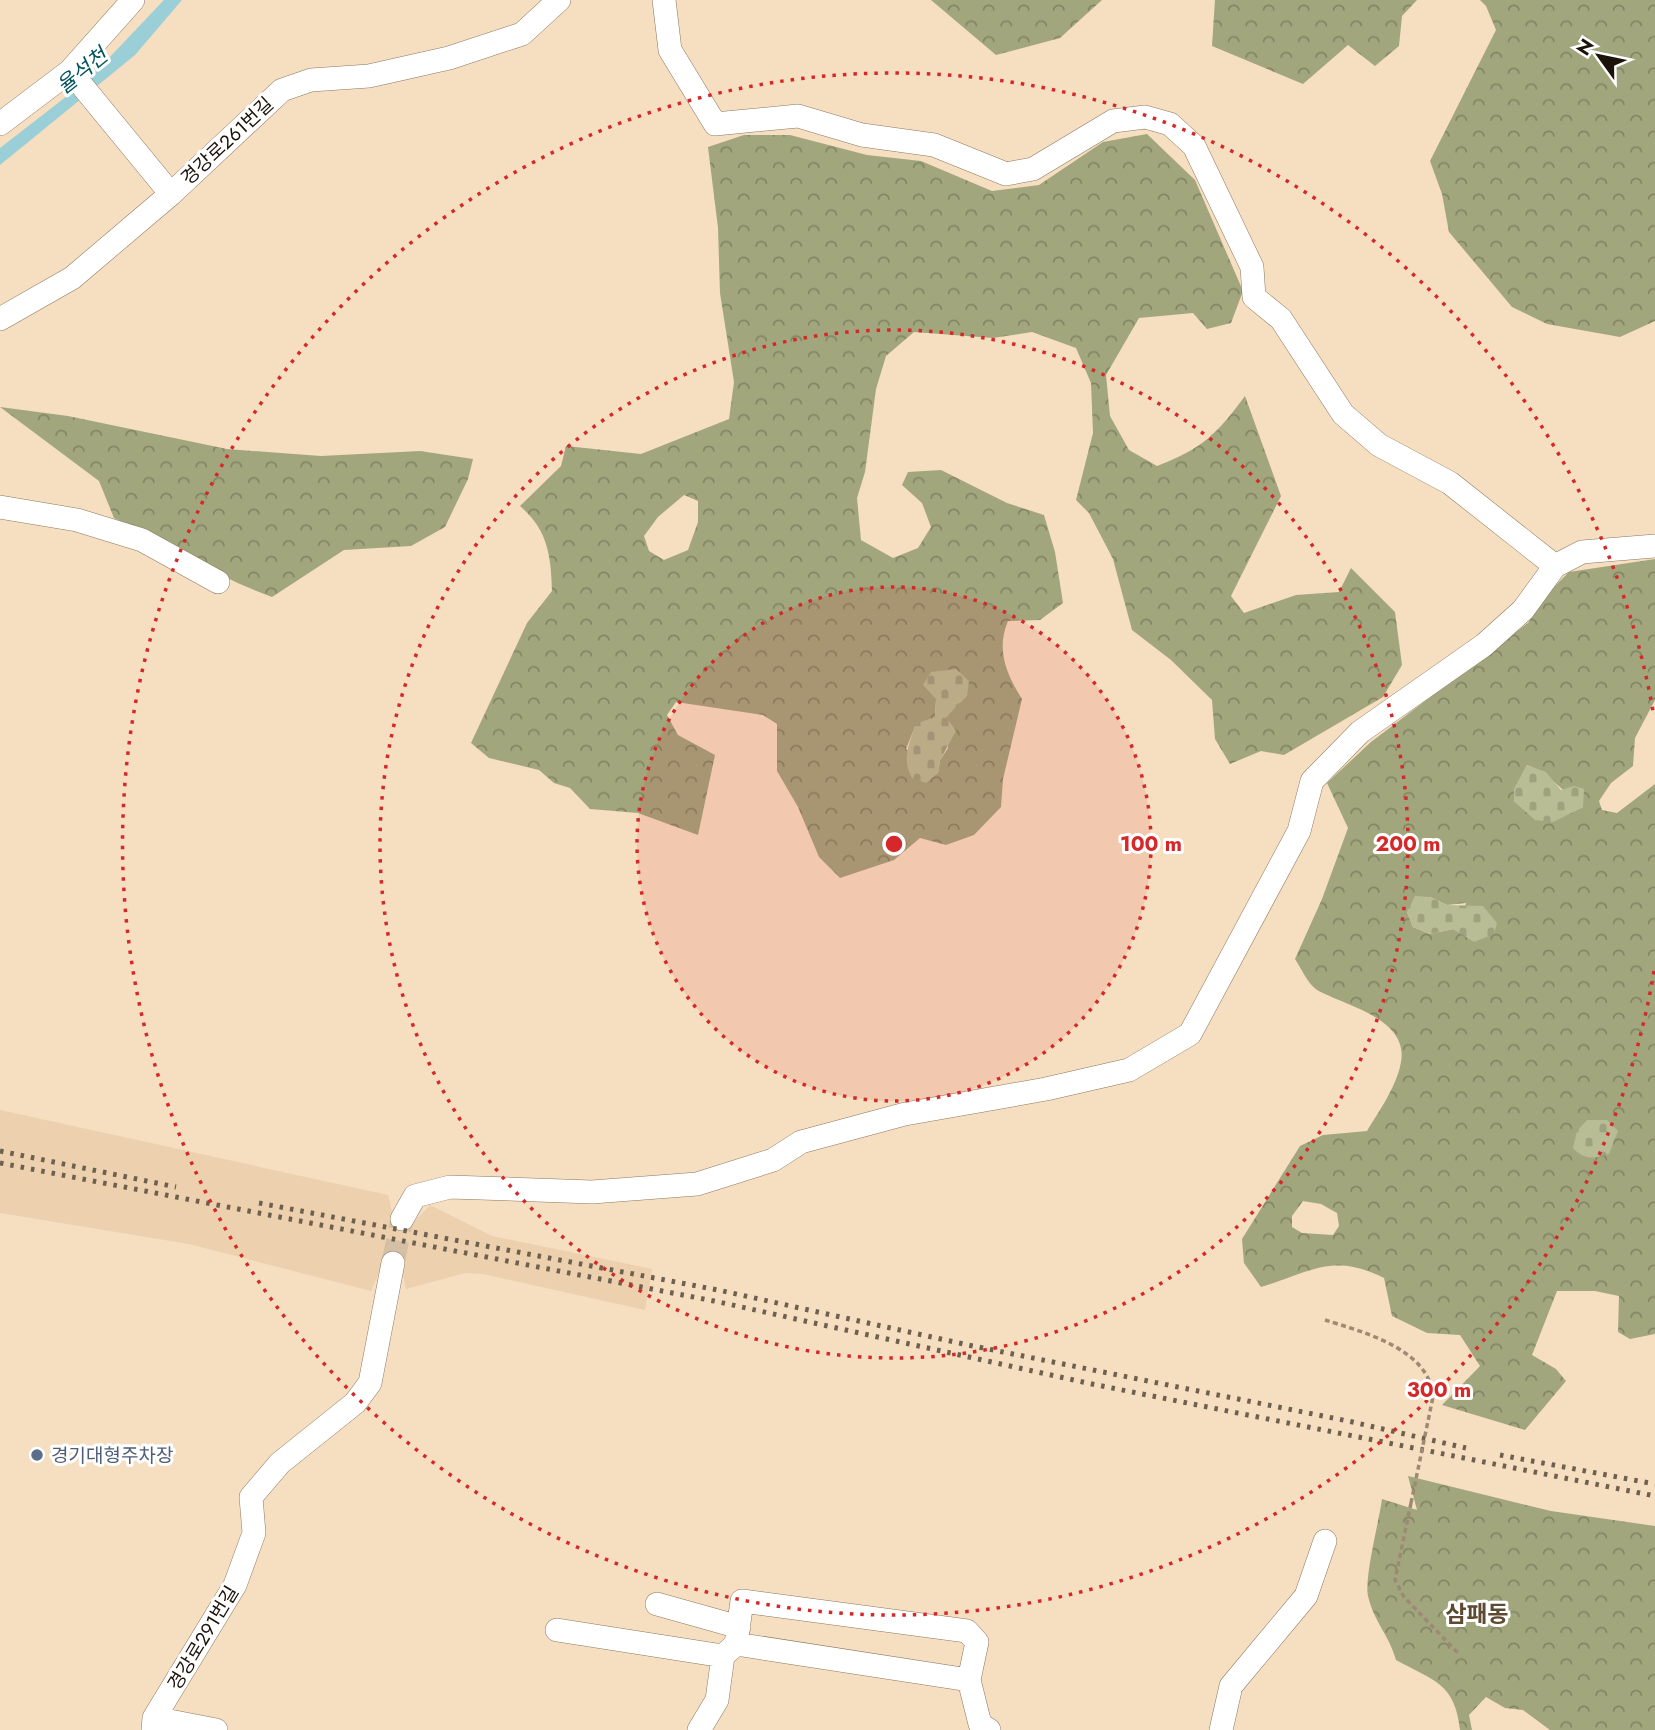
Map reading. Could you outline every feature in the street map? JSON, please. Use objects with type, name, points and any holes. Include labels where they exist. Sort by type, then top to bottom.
[{"type":"street","points":[[0,124],[73,75],[133,0]]},
{"type":"street","name":"경강로261번길","points":[[0,318],[72,278],[171,194],[282,90],[311,80],[369,76],[449,58],[522,34],[559,0]]},
{"type":"street","points":[[664,0],[670,50],[715,124],[798,116],[862,135],[934,145],[1006,174],[1033,169],[1113,121],[1145,117],[1170,124],[1194,146],[1252,267],[1255,297],[1281,320],[1343,414],[1379,445],[1450,483],[1555,566]]},
{"type":"street","points":[[73,75],[171,194]]},
{"type":"street","points":[[0,507],[77,520],[142,540],[218,582]]},
{"type":"street","points":[[402,1219],[415,1196],[450,1186],[592,1192],[697,1184],[773,1160],[802,1142],[905,1114],[1046,1089],[1129,1070],[1190,1034],[1299,831],[1312,781],[1360,733],[1484,645],[1523,610],[1555,566],[1582,552],[1655,546]]},
{"type":"street","name":"경강로291번길","points":[[154,1724],[235,1585],[254,1533],[251,1497],[280,1463],[355,1403],[370,1383],[393,1263]]},
{"type":"street","points":[[1221,1730],[1231,1686],[1306,1596],[1325,1541]]},
{"type":"street","points":[[699,1730],[717,1700],[742,1601],[967,1631],[977,1642],[969,1680],[980,1724],[989,1730]]},
{"type":"street","points":[[657,1604],[733,1642]]},
{"type":"street","points":[[558,1630],[733,1642],[969,1680]]},
{"type":"street","points":[[154,1724],[216,1730]]},
{"type":"path","points":[[1325,1320],[1366,1333],[1399,1349],[1421,1368],[1433,1386],[1433,1397],[1395,1580],[1404,1597],[1459,1654]]},
{"type":"shaded area","points":[[0,1110],[388,1195],[394,1220],[413,1223],[430,1205],[492,1236],[652,1269],[645,1310],[483,1274],[465,1273],[406,1289],[400,1259],[386,1256],[371,1291],[189,1244],[0,1213]]},
{"type":"green space","points":[[931,0],[1102,0],[1060,38],[996,55]]},
{"type":"green space","points":[[1215,0],[1417,0],[1402,16],[1399,46],[1375,66],[1348,45],[1303,84],[1212,46]]},
{"type":"green space","points":[[1480,0],[1655,0],[1655,321],[1620,337],[1547,324],[1512,307],[1449,232],[1442,194],[1430,161],[1496,30],[1486,6]]},
{"type":"green space","points":[[1147,134],[1195,180],[1243,291],[1231,323],[1207,329],[1193,313],[1139,318],[1106,375],[1110,416],[1129,450],[1157,466],[1186,453],[1207,439],[1217,431],[1245,396],[1281,496],[1231,596],[1244,613],[1296,595],[1339,592],[1351,568],[1395,612],[1402,665],[1383,697],[1284,755],[1261,751],[1230,764],[1215,739],[1212,700],[1171,660],[1132,630],[1113,559],[1089,513],[1076,500],[1093,433],[1091,383],[1076,348],[1032,332],[993,338],[914,332],[886,356],[876,389],[865,472],[857,498],[861,540],[893,558],[918,548],[931,527],[922,503],[902,485],[908,472],[941,470],[1007,503],[1044,515],[1055,552],[1063,603],[1040,620],[1008,621],[1004,631],[1004,661],[1022,699],[1003,779],[1001,807],[974,835],[946,845],[920,838],[894,860],[840,878],[819,857],[798,807],[777,771],[777,724],[763,715],[676,702],[667,715],[678,735],[715,755],[698,835],[638,813],[590,809],[570,788],[554,783],[539,770],[489,758],[471,743],[527,623],[552,591],[551,566],[546,544],[537,524],[520,506],[561,466],[566,446],[641,454],[729,419],[734,382],[720,293],[718,228],[708,147],[744,135],[790,135],[867,155],[921,161],[992,191],[1039,185],[1103,142]],"holes":[[[684,495],[698,501],[698,522],[688,550],[664,560],[649,551],[644,536],[658,517]],[[936,699],[953,709],[946,717],[948,748],[940,760],[938,773],[906,749],[916,724],[935,718]]]},
{"type":"green space","points":[[0,407],[68,416],[227,449],[321,456],[420,451],[473,459],[468,479],[445,527],[411,546],[344,550],[272,597],[212,570],[114,518],[99,481]]},
{"type":"green space","points":[[1655,559],[1655,700],[1635,738],[1633,766],[1611,783],[1599,801],[1602,810],[1617,813],[1655,784],[1655,1334],[1630,1339],[1618,1332],[1619,1296],[1595,1291],[1557,1291],[1532,1355],[1556,1369],[1566,1381],[1525,1430],[1442,1405],[1480,1366],[1460,1335],[1427,1333],[1392,1316],[1384,1278],[1366,1270],[1335,1265],[1261,1287],[1244,1263],[1242,1239],[1300,1146],[1323,1135],[1367,1131],[1392,1089],[1401,1062],[1401,1047],[1395,1034],[1385,1024],[1372,1015],[1317,990],[1295,959],[1322,899],[1348,828],[1327,783],[1371,742],[1528,623],[1543,598],[1569,572]],"holes":[[[1527,765],[1550,778],[1583,807],[1568,814],[1536,820],[1514,801],[1514,790]],[[1430,897],[1447,905],[1466,903],[1461,933],[1453,929],[1430,934],[1413,927],[1407,912]],[[1303,1201],[1321,1204],[1337,1213],[1339,1226],[1333,1235],[1302,1233],[1292,1227],[1292,1216]]]},
{"type":"green space","points":[[956,669],[969,681],[967,696],[946,717],[956,731],[940,760],[938,773],[926,783],[912,778],[907,764],[915,724],[935,717],[936,699],[923,685],[931,672]]},
{"type":"green space","points":[[1527,765],[1546,772],[1561,790],[1574,786],[1584,789],[1583,807],[1553,822],[1535,820],[1514,801],[1514,789]]},
{"type":"green space","points":[[1415,896],[1430,897],[1447,905],[1483,906],[1497,923],[1494,934],[1474,942],[1453,929],[1430,934],[1413,927],[1407,912]]},
{"type":"green space","points":[[1587,1120],[1607,1120],[1618,1131],[1609,1154],[1590,1157],[1581,1155],[1573,1148],[1577,1131]]},
{"type":"green space","points":[[1408,1476],[1551,1511],[1655,1526],[1655,1730],[1550,1730],[1523,1710],[1505,1708],[1486,1697],[1469,1715],[1472,1730],[1460,1730],[1448,1693],[1432,1679],[1396,1660],[1368,1596],[1370,1563],[1382,1499],[1417,1510]]},
{"type":"water","name":"율석천","points":[[164,0],[182,0],[135,55],[0,165],[0,148],[89,79]]},
{"type":"tunnel","points":[[393,1263],[402,1219]]},
{"type":"railway","points":[[0,1151],[176,1187]]},
{"type":"railway","points":[[0,1163],[714,1301],[1092,1384],[1655,1496]]},
{"type":"railway","points":[[259,1203],[718,1290],[968,1345],[1348,1421],[1466,1448]]},
{"type":"railway","points":[[1500,1455],[1655,1484]]},
{"type":"place","name":"경기대형주차장","points":[[37,1455]]},
{"type":"district","name":"삼패동","points":[[1477,1614]]}]
